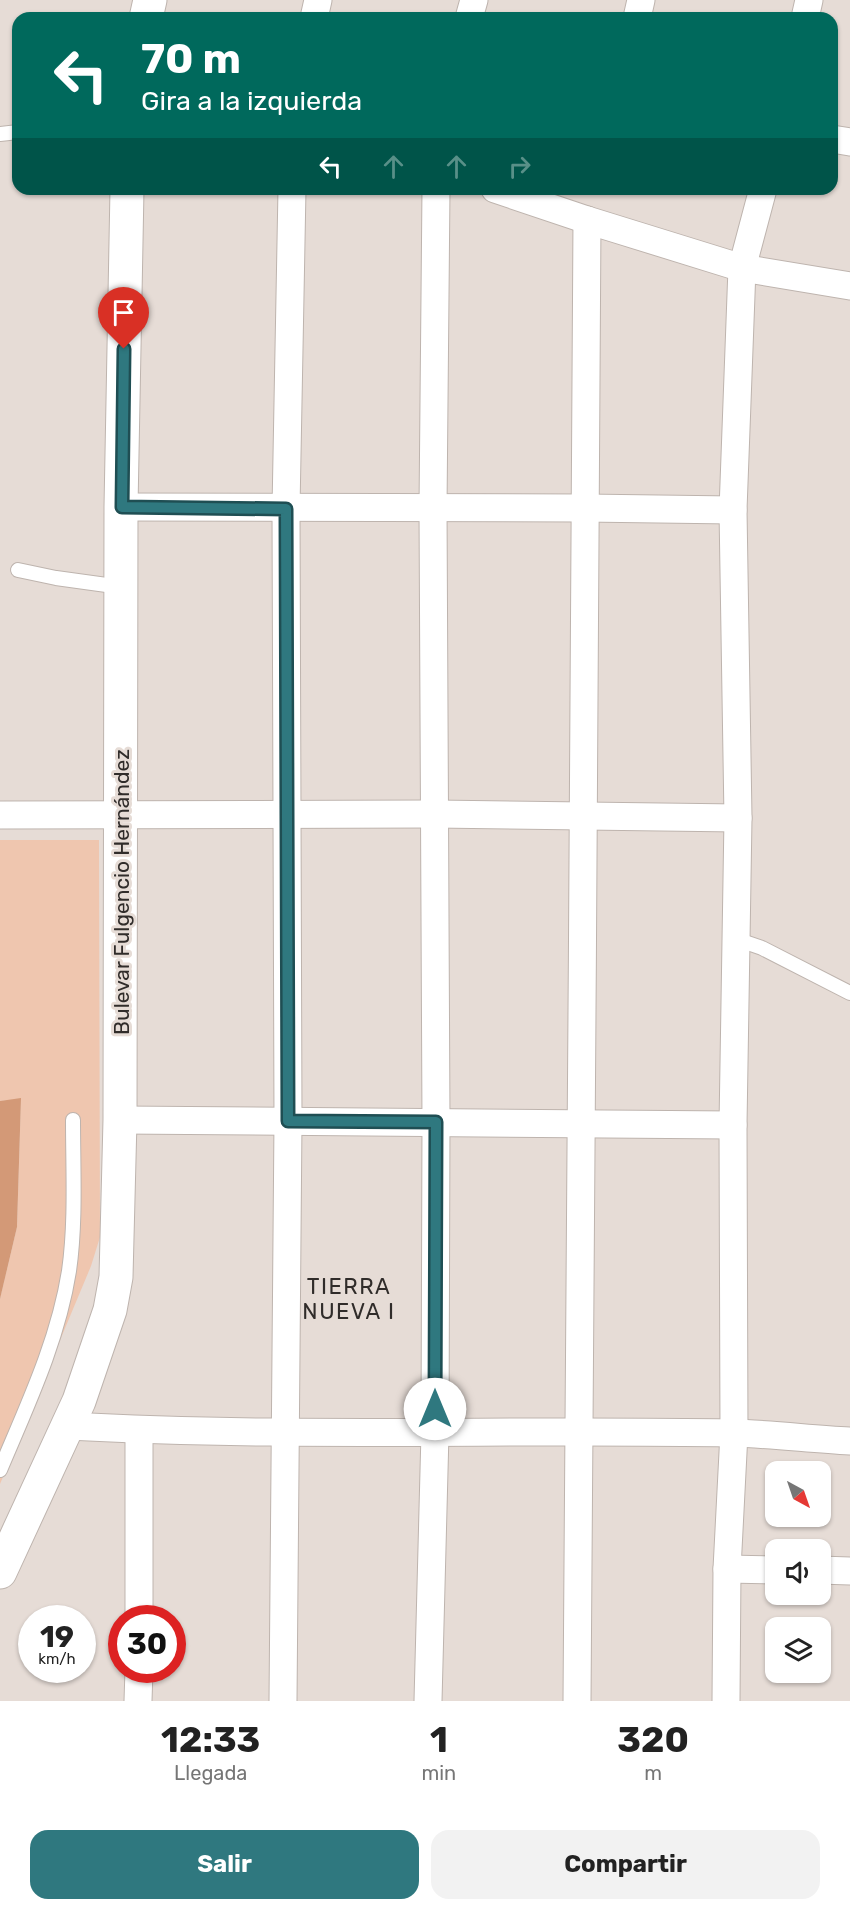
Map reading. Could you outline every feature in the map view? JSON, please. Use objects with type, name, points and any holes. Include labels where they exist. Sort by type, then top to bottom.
[{"type":"street","name":"Bulevar Fulgencio Hernández","points":[[0,1572],[80,1401],[110,1310],[116,1277],[120,1120],[121,587],[127,195]]},
{"type":"street","points":[[282,1701],[288,1121],[286,509],[292,195]]},
{"type":"street","points":[[428,1701],[435,1433],[433,508],[436,195]]},
{"type":"street","points":[[513,195],[742,268],[850,286]]},
{"type":"street","points":[[726,1701],[727,1569],[734,1433],[733,1125],[738,818],[733,510],[742,268],[761,195]]},
{"type":"street","points":[[577,1701],[581,1433],[580,1123],[587,220]]},
{"type":"street","points":[[122,507],[733,510]]},
{"type":"street","points":[[0,815],[435,814],[738,818]]},
{"type":"street","points":[[120,1120],[733,1125]]},
{"type":"street","points":[[68,1426],[139,1430],[734,1433],[850,1441]]},
{"type":"street","points":[[139,1430],[139,1605]]},
{"type":"street","points":[[727,1569],[765,1570]]},
{"type":"street","points":[[831,1570],[850,1571]]},
{"type":"street","points":[[138,1701],[139,1683]]},
{"type":"lane","points":[[18,570],[121,587]]},
{"type":"lane","points":[[736,939],[762,948],[850,993]]},
{"type":"lane","points":[[0,1470],[47,1354],[62,1306],[69,1271],[72,1236],[73,1120]]},
{"type":"shaded area","points":[[0,840],[99,840],[100,1237],[91,1266],[0,1484],[0,1299],[17,1227],[21,1099],[0,1101]]},
{"type":"shaded area","points":[[21,1098],[17,1227],[0,1299],[0,1101]]},
{"type":"district","name":"TIERRA NUEVA I","points":[[349,1298]]},
{"type":"route","points":[[124,349],[122,507],[286,509],[288,1121],[436,1122],[435,1409]]}]
